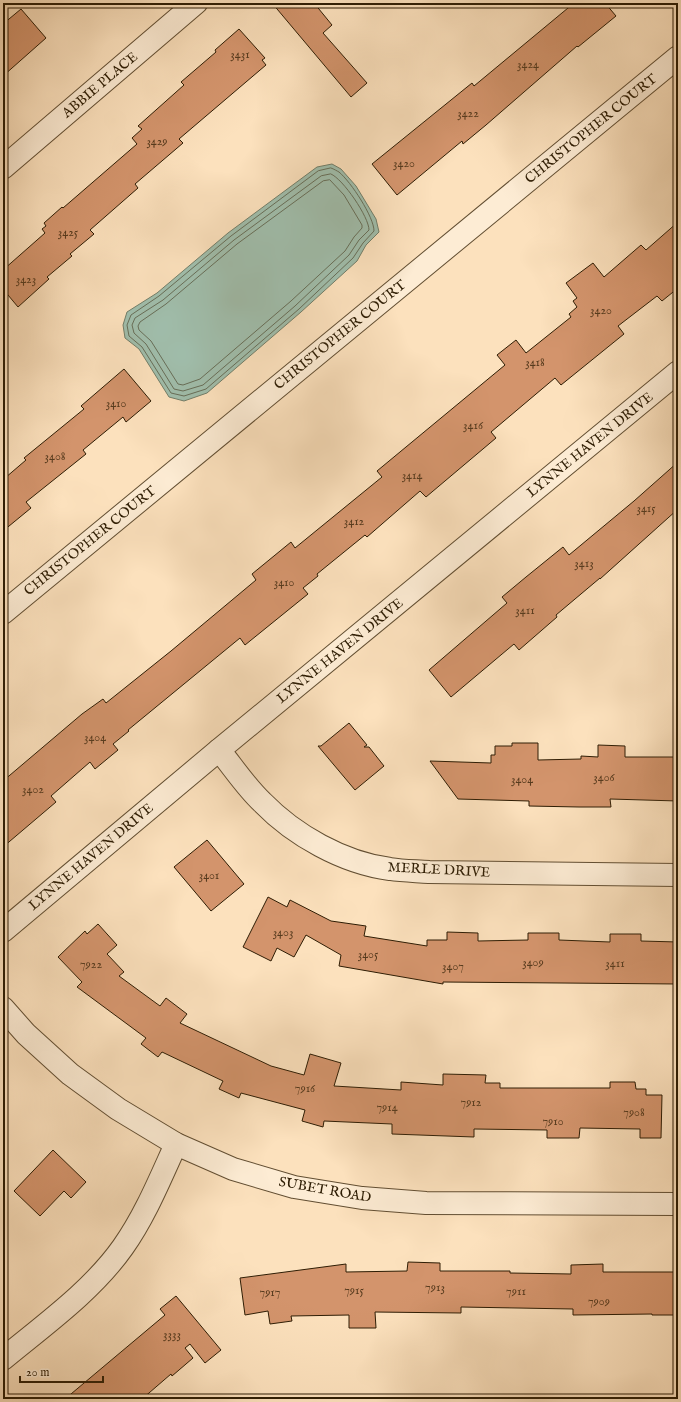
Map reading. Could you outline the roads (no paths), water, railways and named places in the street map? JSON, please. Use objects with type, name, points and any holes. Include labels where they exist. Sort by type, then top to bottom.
[{"type":"street","name":"ABBIE PLACE","points":[[3,168],[196,3]]},
{"type":"street","name":"CHRISTOPHER COURT","points":[[3,613],[678,57]]},
{"type":"street","name":"LYNNE HAVEN DRIVE","points":[[3,931],[219,750],[678,372]]},
{"type":"street","name":"MERLE DRIVE","points":[[219,750],[261,802],[288,826],[321,846],[352,860],[389,869],[429,872],[678,875]]},
{"type":"street","name":"SUBET ROAD","points":[[3,1008],[26,1034],[70,1074],[118,1109],[176,1144],[233,1169],[294,1187],[362,1198],[426,1203],[678,1204]]},
{"type":"street","points":[[3,1360],[99,1277],[123,1247],[145,1210],[176,1144]]},
{"type":"water","points":[[332,164],[341,169],[356,186],[376,219],[379,232],[366,245],[357,261],[301,312],[207,393],[184,401],[169,397],[139,349],[125,338],[123,325],[127,312],[157,293],[228,233],[317,167]]}]
